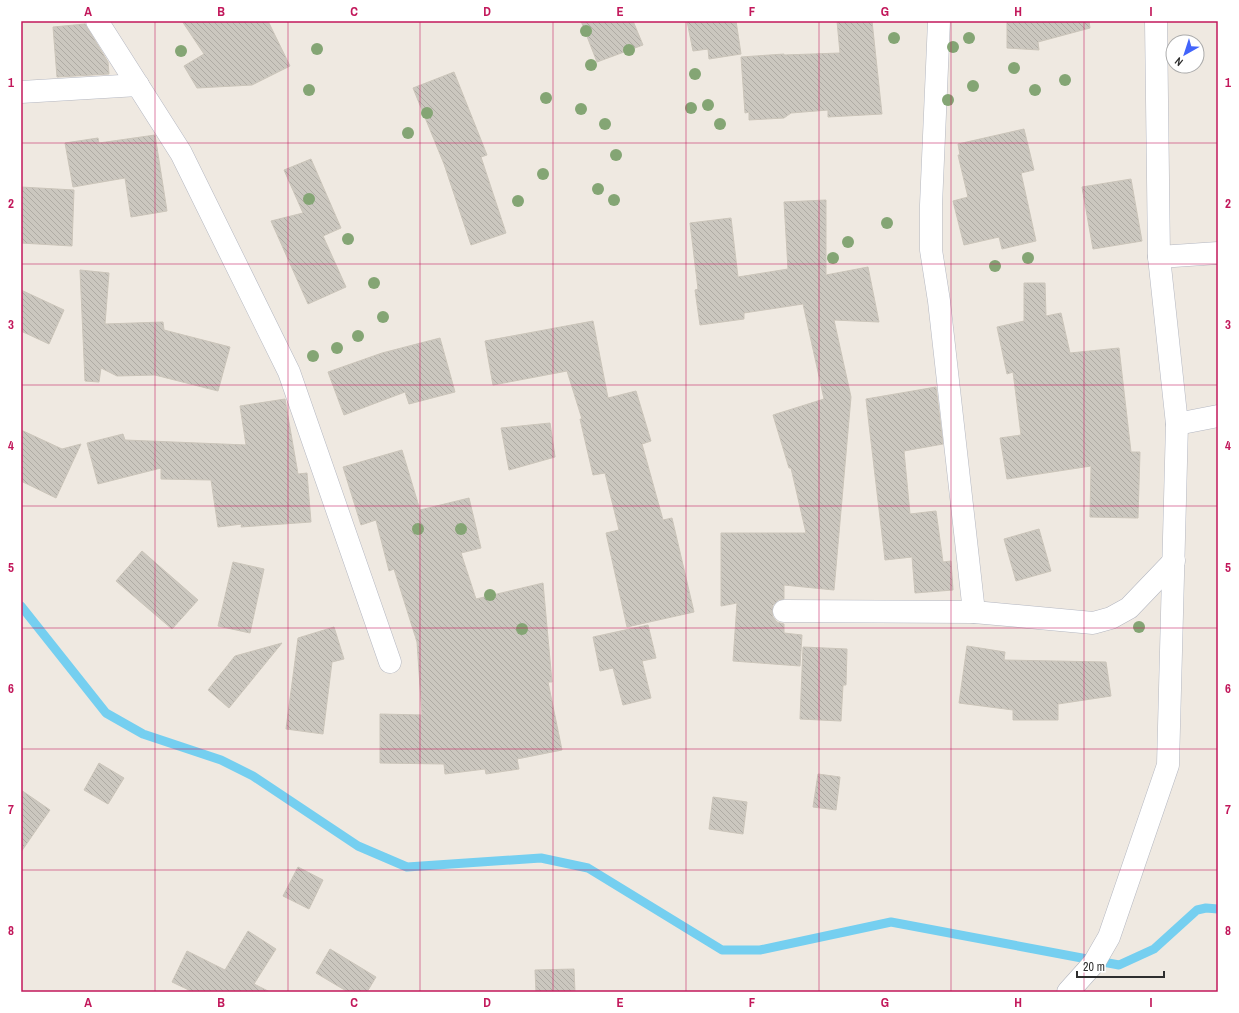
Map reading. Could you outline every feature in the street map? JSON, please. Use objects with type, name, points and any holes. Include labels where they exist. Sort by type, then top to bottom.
[{"type":"street","points":[[97,21],[181,153],[289,372],[390,662]]},
{"type":"street","points":[[939,21],[931,205],[931,250],[939,301],[974,612]]},
{"type":"street","points":[[1068,992],[1094,963],[1109,937],[1168,765],[1178,424],[1159,257],[1156,21]]},
{"type":"street","points":[[21,92],[138,85]]},
{"type":"street","points":[[1159,257],[1218,253]]},
{"type":"street","points":[[1178,424],[1218,416]]},
{"type":"street","points":[[784,611],[974,612],[1093,623],[1111,618],[1129,608],[1174,561]]},
{"type":"building","points":[[182,21],[268,21],[290,66],[252,85],[197,88],[184,66],[204,54]]},
{"type":"building","points":[[581,21],[633,21],[643,45],[597,62]]},
{"type":"building","points":[[687,21],[736,21],[741,54],[709,59],[708,49],[693,51]]},
{"type":"building","points":[[837,21],[872,21],[882,114],[828,117],[828,110],[791,113],[784,118],[749,120],[749,112],[745,113],[741,57],[784,54],[840,53]]},
{"type":"building","points":[[1007,21],[1089,21],[1090,28],[1038,42],[1039,50],[1007,48]]},
{"type":"building","points":[[85,24],[108,62],[109,74],[57,77],[53,27]]},
{"type":"building","points":[[454,72],[487,155],[481,157],[506,233],[471,245],[444,164],[413,88]]},
{"type":"building","points":[[1024,129],[1034,170],[1021,173],[1036,241],[1002,249],[999,237],[964,245],[953,201],[968,197],[958,155],[960,155],[958,144]]},
{"type":"building","points":[[155,135],[167,211],[131,217],[125,178],[73,187],[65,143],[98,138],[99,143]]},
{"type":"building","points":[[311,159],[341,228],[323,236],[346,287],[308,304],[271,221],[303,213],[284,170]]},
{"type":"building","points":[[1131,179],[1142,241],[1093,249],[1082,187]]},
{"type":"building","points":[[21,187],[74,190],[72,246],[21,243]]},
{"type":"building","points":[[826,200],[826,275],[868,267],[879,322],[834,320],[851,397],[834,590],[784,585],[784,599],[778,600],[773,605],[773,617],[777,622],[784,624],[784,633],[802,635],[800,666],[733,661],[737,603],[721,606],[721,533],[806,533],[791,468],[789,468],[773,415],[824,399],[803,304],[744,313],[744,319],[700,325],[695,290],[698,289],[690,223],[731,218],[738,277],[788,269],[784,202]]},
{"type":"building","points":[[80,270],[109,273],[105,324],[163,322],[164,330],[230,347],[218,391],[155,375],[117,376],[101,368],[99,382],[85,381]]},
{"type":"building","points":[[1024,283],[1045,283],[1046,316],[1061,313],[1070,353],[1119,348],[1131,452],[1140,452],[1138,518],[1090,517],[1091,466],[1007,479],[1000,438],[1021,435],[1013,372],[1007,374],[997,327],[1024,321]]},
{"type":"building","points":[[21,290],[64,310],[49,344],[21,331]]},
{"type":"building","points":[[593,321],[608,398],[636,391],[651,441],[642,444],[663,520],[672,518],[694,612],[627,627],[606,533],[619,530],[605,473],[593,475],[580,419],[582,419],[567,371],[493,385],[485,341]]},
{"type":"building","points":[[440,338],[455,392],[409,404],[405,392],[344,415],[328,372],[382,353]]},
{"type":"building","points":[[936,387],[943,444],[904,451],[910,514],[936,511],[943,562],[951,561],[953,590],[915,593],[912,557],[885,560],[866,399]]},
{"type":"building","points":[[285,399],[298,474],[307,473],[311,522],[241,527],[242,524],[218,527],[211,480],[161,479],[161,468],[98,484],[87,443],[123,434],[125,440],[246,445],[240,406]]},
{"type":"building","points":[[550,423],[555,457],[509,470],[501,428]]},
{"type":"building","points":[[21,430],[62,449],[81,444],[56,498],[21,481]]},
{"type":"building","points":[[402,450],[420,510],[469,498],[481,548],[461,553],[476,599],[543,583],[552,682],[548,682],[562,750],[517,759],[519,769],[486,774],[485,769],[445,774],[444,764],[380,763],[380,714],[422,715],[417,642],[394,569],[389,571],[376,520],[361,525],[343,467]]},
{"type":"building","points":[[1039,529],[1051,571],[1016,581],[1004,539]]},
{"type":"building","points":[[142,551],[198,600],[172,629],[116,581]]},
{"type":"building","points":[[233,562],[264,569],[250,633],[218,626]]},
{"type":"building","points":[[648,625],[656,658],[642,661],[651,698],[623,705],[613,668],[600,671],[593,637]]},
{"type":"building","points":[[334,627],[344,659],[332,662],[323,734],[286,729],[298,638]]},
{"type":"building","points":[[282,643],[229,708],[208,690],[235,656]]},
{"type":"building","points":[[967,646],[1005,652],[1004,660],[1106,662],[1111,696],[1058,704],[1058,720],[1013,720],[1013,710],[959,703]]},
{"type":"building","points":[[803,647],[847,649],[846,685],[843,685],[841,721],[800,719]]},
{"type":"building","points":[[99,763],[124,778],[108,804],[84,790]]},
{"type":"building","points":[[818,774],[840,777],[836,810],[813,807]]},
{"type":"building","points":[[21,790],[50,810],[21,852]]},
{"type":"building","points":[[713,797],[747,802],[743,834],[709,829]]},
{"type":"building","points":[[298,867],[323,880],[309,909],[283,896]]},
{"type":"building","points":[[248,931],[276,949],[254,984],[270,992],[193,992],[172,982],[187,951],[225,970]]},
{"type":"building","points":[[330,949],[376,977],[367,992],[348,992],[316,973]]},
{"type":"building","points":[[574,969],[575,992],[536,992],[535,970]]},
{"type":"waterway","points":[[21,606],[106,713],[143,734],[221,760],[253,776],[358,846],[407,867],[541,858],[588,868],[722,950],[760,950],[891,922],[1119,965],[1154,949],[1197,910],[1206,908],[1218,909]]}]
